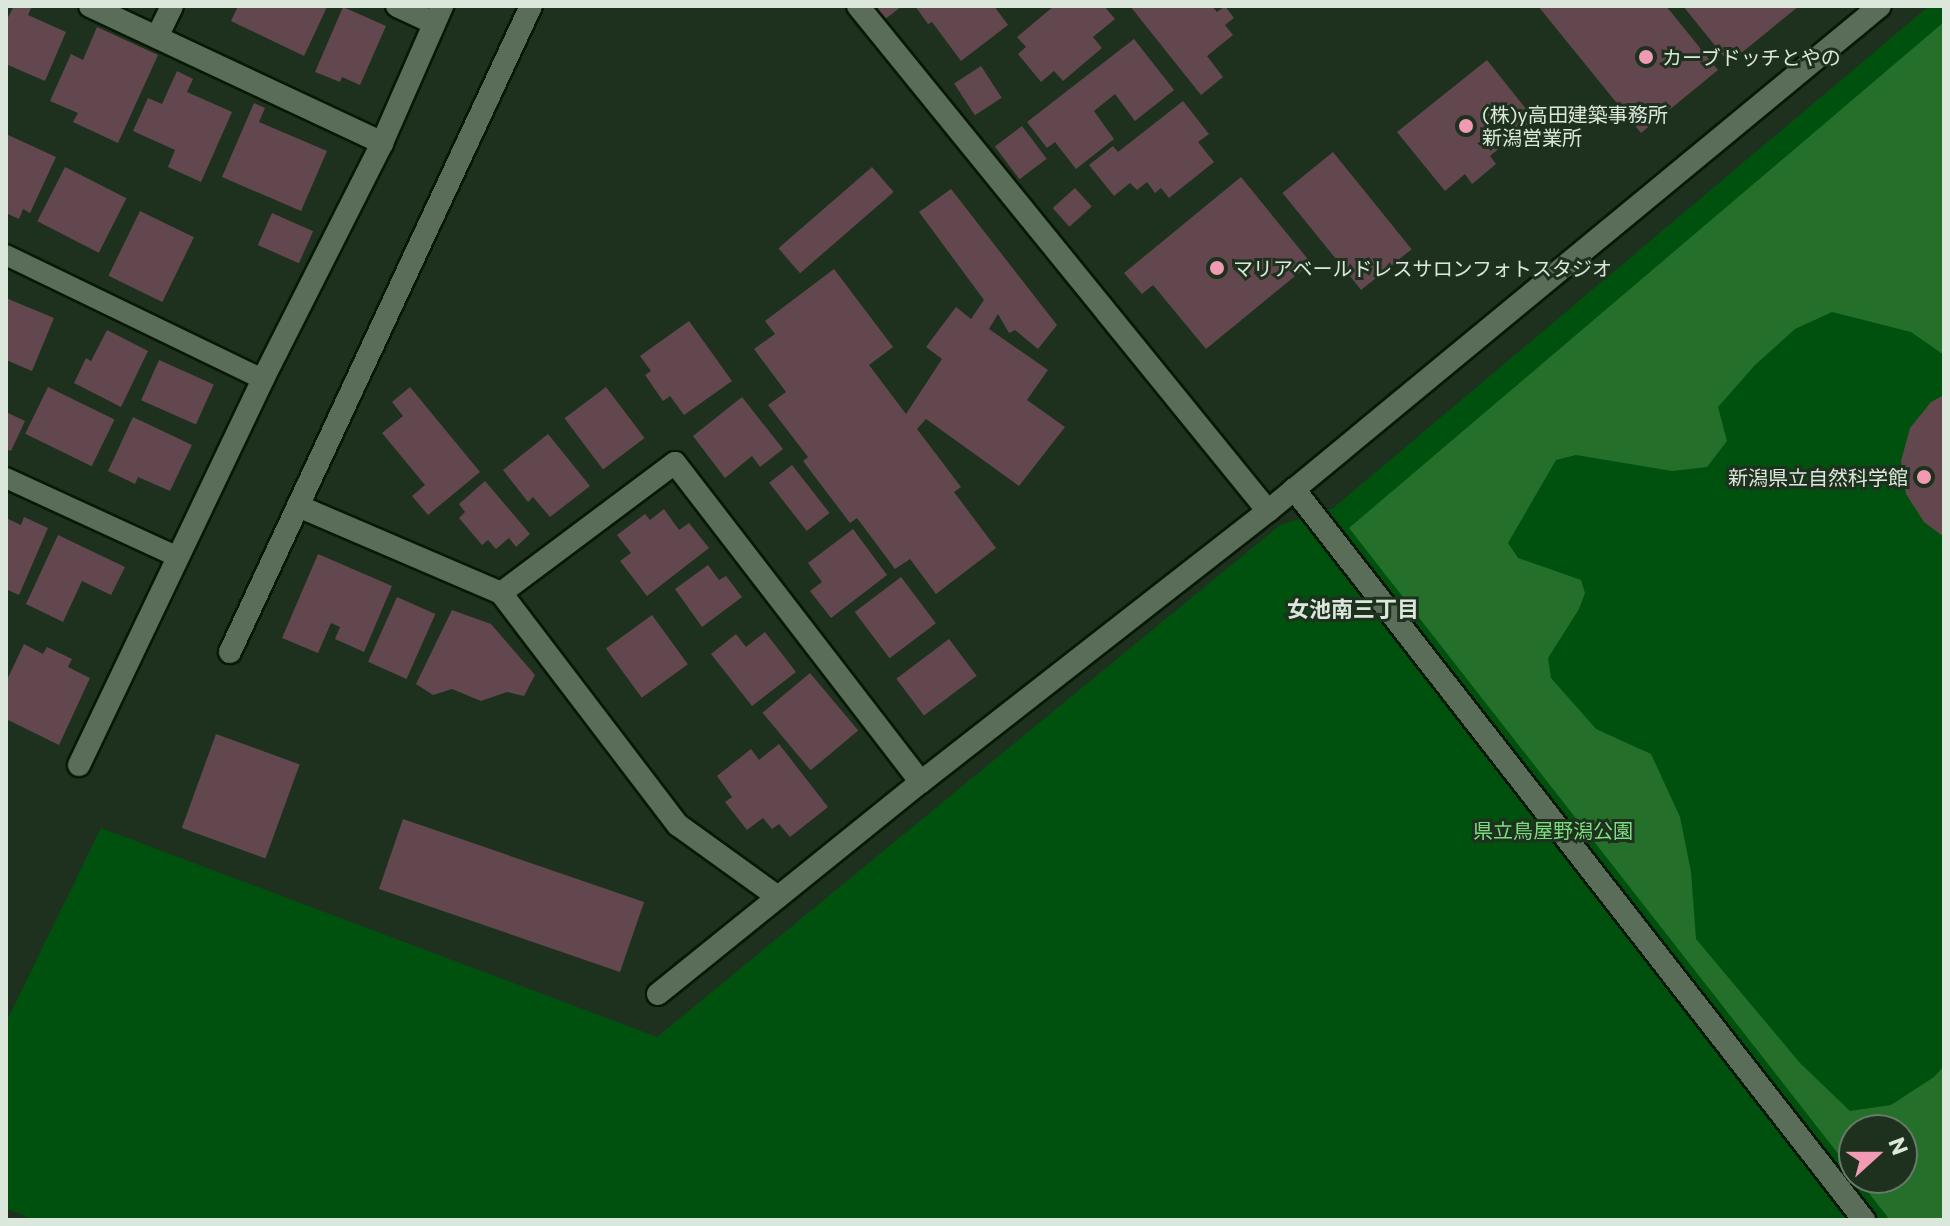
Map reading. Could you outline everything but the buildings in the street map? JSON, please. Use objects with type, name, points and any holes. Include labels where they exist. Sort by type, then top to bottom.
[{"type":"street","points":[[90,6],[382,143]]},
{"type":"street","points":[[157,37],[172,6]]},
{"type":"street","points":[[79,765],[263,379],[382,143],[438,14],[397,6]]},
{"type":"street","points":[[230,652],[531,6]]},
{"type":"street","points":[[858,6],[1268,511]]},
{"type":"street","points":[[658,994],[921,782],[1268,511],[1880,6]]},
{"type":"street","points":[[501,593],[675,463],[921,782]]},
{"type":"street","points":[[1294,489],[1864,1220]]},
{"type":"street","points":[[298,506],[501,593],[678,825],[778,897]]},
{"type":"lane","points":[[6,255],[263,379]]},
{"type":"lane","points":[[6,478],[178,557]]},
{"type":"green space","name":"県立鳥屋野潟公園","points":[[1929,6],[1944,6],[1944,1220],[34,1220],[6,1208],[6,1022],[101,828],[657,1037],[1280,525],[1332,509]]},
{"type":"green space","points":[[1944,22],[1944,355],[1911,332],[1832,312],[1795,329],[1755,365],[1718,407],[1727,441],[1707,467],[1672,471],[1576,455],[1556,460],[1508,543],[1518,558],[1581,580],[1585,593],[1579,609],[1548,658],[1551,678],[1596,729],[1651,754],[1680,817],[1691,872],[1696,939],[1800,1063],[1850,1111],[1891,1105],[1934,1077],[1944,1066],[1944,1220],[1890,1220],[1870,1194],[1918,1194],[1918,1114],[1838,1114],[1838,1154],[1349,528]]},
{"type":"place","name":"カーブドッチとやの","points":[[1646,57]]},
{"type":"place","name":"(株)y高田建築事務所 新潟営業所","points":[[1466,126]]},
{"type":"place","name":"マリアベールドレスサロンフォトスタジオ","points":[[1217,268]]},
{"type":"place","name":"新潟県立自然科学館","points":[[1924,477]]},
{"type":"district","name":"女池南三丁目","points":[[1353,609]]}]
